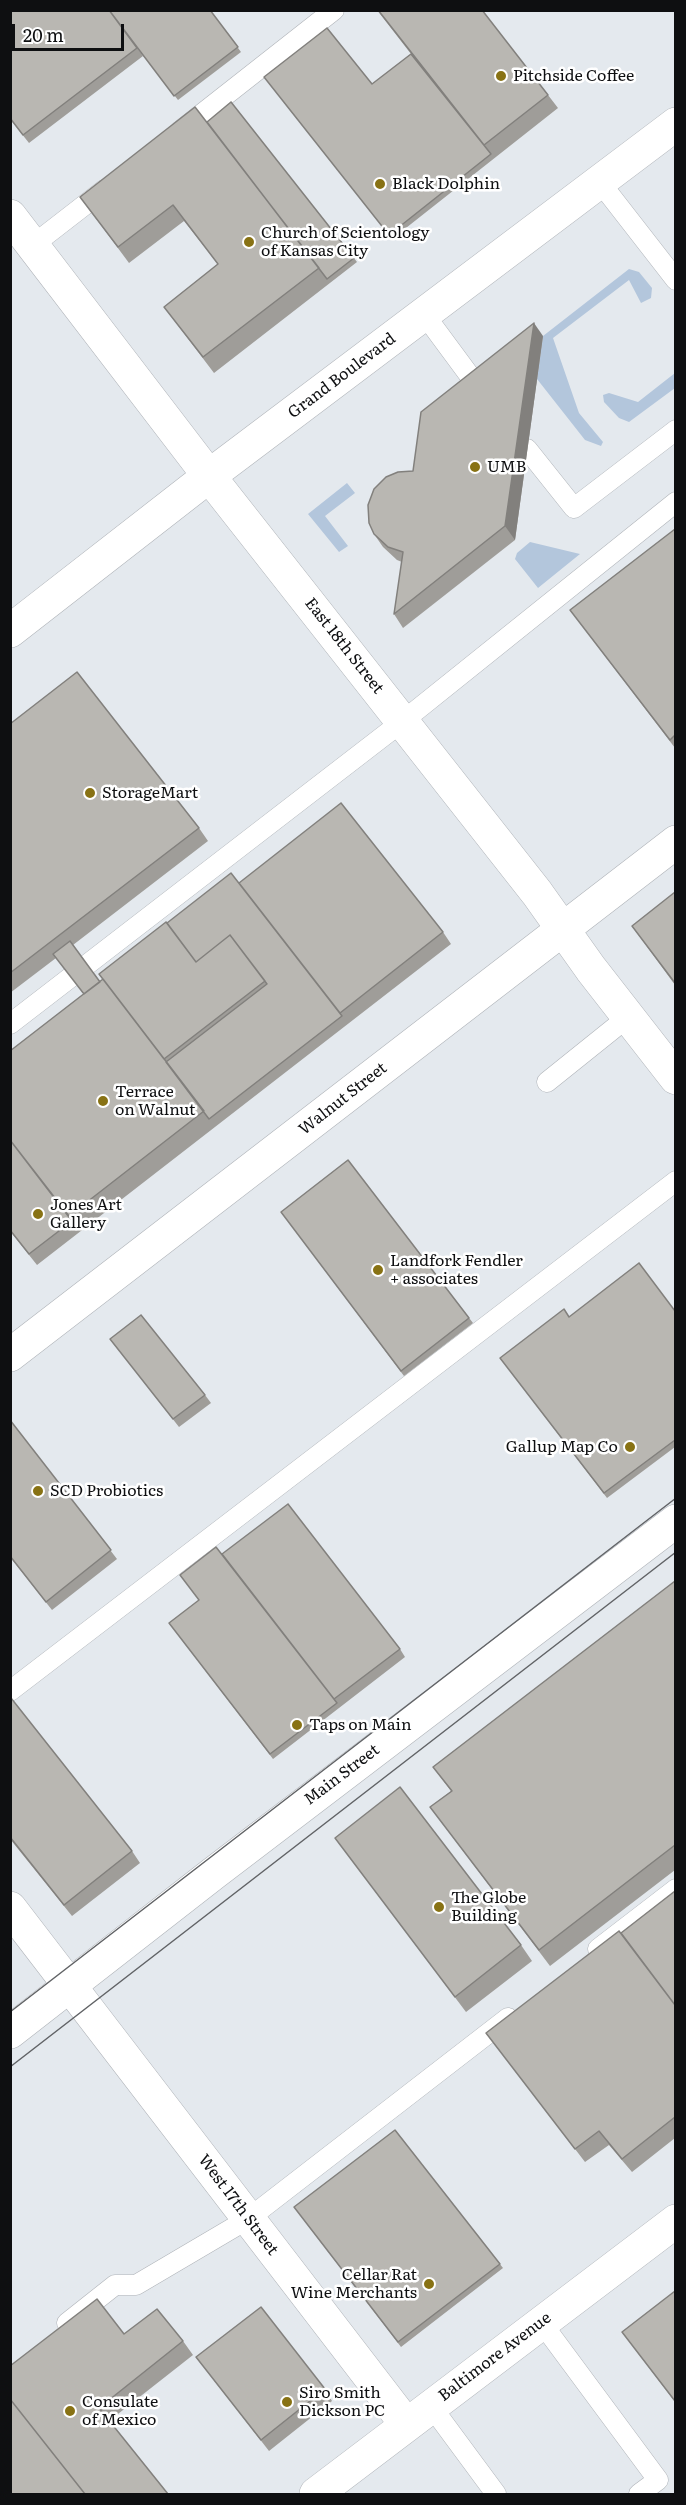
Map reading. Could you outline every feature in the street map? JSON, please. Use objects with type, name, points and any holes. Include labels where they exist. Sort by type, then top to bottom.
[{"type":"main road","name":"Grand Boulevard","points":[[10,631],[209,476],[675,124]]},
{"type":"main road","name":"East 18th Street","points":[[10,216],[209,476],[537,893],[562,930],[675,1078]]},
{"type":"main road","name":"Walnut Street","points":[[10,1355],[675,842]]},
{"type":"main road","name":"Main Street","points":[[10,2032],[207,1878],[675,1521]]},
{"type":"main road","name":"West 17th Street","points":[[10,1908],[248,2218],[418,2415]]},
{"type":"main road","name":"Baltimore Avenue","points":[[316,2494],[675,2221]]},
{"type":"lane","points":[[162,145],[334,10]]},
{"type":"lane","points":[[33,245],[117,180]]},
{"type":"lane","points":[[599,181],[675,280]]},
{"type":"lane","points":[[424,314],[478,387]]},
{"type":"lane","points":[[527,449],[574,508],[675,430]]},
{"type":"lane","points":[[10,1024],[403,721],[675,501]]},
{"type":"lane","points":[[547,1082],[628,1017]]},
{"type":"lane","points":[[10,1691],[675,1181]]},
{"type":"lane","points":[[582,1961],[675,1889]]},
{"type":"lane","points":[[54,2333],[115,2285],[136,2284],[248,2218],[526,2004]]},
{"type":"lane","points":[[541,2322],[658,2480],[639,2494]]},
{"type":"lane","points":[[418,2415],[496,2494]]},
{"type":"shaded area","points":[[629,269],[639,272],[652,288],[651,298],[641,303],[629,280],[553,338],[579,413],[603,442],[601,446],[585,440],[537,379],[543,336]]},
{"type":"shaded area","points":[[675,373],[675,388],[629,422],[619,418],[604,402],[603,395],[609,393],[638,402]]},
{"type":"shaded area","points":[[347,483],[355,493],[325,516],[348,546],[339,552],[308,514]]},
{"type":"shaded area","points":[[530,542],[580,554],[538,588],[515,559],[517,553]]},
{"type":"building","points":[[10,10],[109,10],[137,48],[23,135],[10,118]]},
{"type":"building","points":[[109,10],[210,10],[238,47],[174,96]]},
{"type":"building","points":[[378,10],[482,10],[548,95],[484,145]]},
{"type":"building","points":[[327,28],[372,84],[411,54],[491,154],[389,235],[264,77]]},
{"type":"building","points":[[231,102],[354,258],[327,279],[207,122]]},
{"type":"building","name":"Church of Scientology of Kansas City","points":[[195,107],[319,268],[203,357],[164,307],[218,264],[173,205],[118,247],[80,197]]},
{"type":"building","name":"UMB","points":[[534,323],[505,526],[394,614],[403,552],[388,547],[374,534],[369,523],[368,505],[374,489],[386,477],[398,472],[413,471],[421,412]]},
{"type":"building","points":[[675,529],[675,735],[670,740],[570,610]]},
{"type":"building","name":"StorageMart","points":[[77,672],[199,828],[10,973],[10,724]]},
{"type":"building","points":[[341,803],[443,932],[340,1013],[239,883]]},
{"type":"building","points":[[231,873],[342,1016],[209,1119],[166,1062],[267,984],[230,935],[196,962],[167,923]]},
{"type":"building","points":[[675,892],[675,983],[632,926]]},
{"type":"building","points":[[166,922],[196,962],[230,935],[265,981],[164,1059],[99,974]]},
{"type":"building","points":[[70,941],[100,982],[84,994],[53,954]]},
{"type":"building","name":"Terrace on Walnut","points":[[103,979],[204,1111],[69,1216],[10,1140],[10,1051]]},
{"type":"building","points":[[10,1140],[72,1221],[29,1254],[10,1230]]},
{"type":"building","name":"Landfork Fendler + associates","points":[[348,1160],[469,1318],[401,1371],[281,1212]]},
{"type":"building","points":[[639,1263],[675,1311],[675,1440],[604,1493],[500,1358],[564,1309],[569,1317]]},
{"type":"building","points":[[141,1315],[205,1395],[173,1419],[110,1339]]},
{"type":"building","name":"SCD Probiotics","points":[[10,1420],[111,1550],[46,1602],[10,1556]]},
{"type":"building","points":[[288,1504],[400,1649],[334,1699],[222,1554]]},
{"type":"building","points":[[216,1547],[337,1703],[270,1754],[169,1623],[199,1600],[180,1575]]},
{"type":"building","points":[[675,1581],[675,1845],[539,1950],[430,1807],[452,1791],[433,1767]]},
{"type":"building","points":[[10,1698],[132,1851],[64,1905],[10,1837]]},
{"type":"building","name":"The Globe Building","points":[[400,1787],[521,1945],[455,1997],[335,1838]]},
{"type":"building","points":[[675,1891],[675,2005],[621,1933]]},
{"type":"building","points":[[619,1931],[675,2005],[675,2117],[622,2159],[599,2131],[575,2149],[486,2033]]},
{"type":"building","points":[[395,2130],[500,2264],[398,2342],[294,2207]]},
{"type":"building","points":[[675,2291],[675,2401],[622,2332]]},
{"type":"building","name":"Consulate of Mexico","points":[[97,2299],[124,2334],[157,2309],[183,2341],[99,2408],[168,2494],[85,2494],[10,2399],[10,2366]]},
{"type":"building","points":[[261,2307],[325,2389],[261,2440],[196,2357]]},
{"type":"building","points":[[10,2399],[85,2494],[10,2494]]},
{"type":"tram line","points":[[10,2012],[676,1498]]},
{"type":"tram line","points":[[10,2067],[676,1552]]},
{"type":"place","name":"Pitchside Coffee","points":[[501,76]]},
{"type":"place","name":"Black Dolphin","points":[[380,184]]},
{"type":"place","name":"Church of Scientology of Kansas City","points":[[249,242]]},
{"type":"place","name":"UMB","points":[[475,467]]},
{"type":"place","name":"StorageMart","points":[[90,793]]},
{"type":"place","name":"Terrace on Walnut","points":[[103,1101]]},
{"type":"place","name":"Jones Art Gallery","points":[[38,1214]]},
{"type":"place","name":"Landfork Fendler + associates","points":[[378,1270]]},
{"type":"place","name":"Gallup Map Co","points":[[630,1447]]},
{"type":"place","name":"SCD Probiotics","points":[[38,1491]]},
{"type":"place","name":"Taps on Main","points":[[297,1725]]},
{"type":"place","name":"The Globe Building","points":[[439,1907]]},
{"type":"place","name":"Cellar Rat Wine Merchants","points":[[429,2284]]},
{"type":"place","name":"Siro Smith Dickson PC","points":[[287,2402]]},
{"type":"place","name":"Consulate of Mexico","points":[[70,2411]]}]
